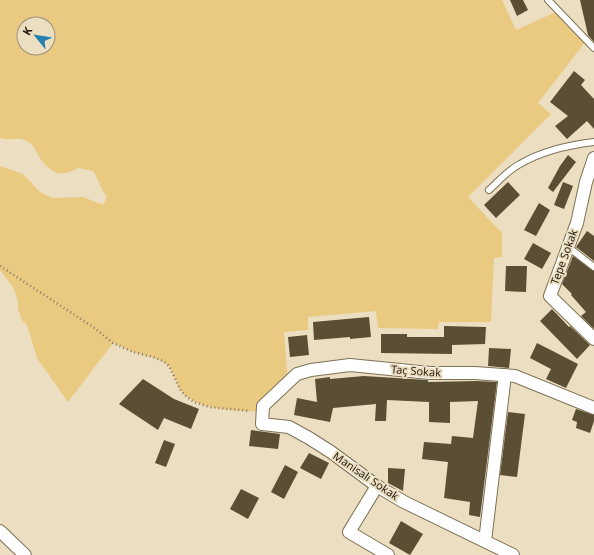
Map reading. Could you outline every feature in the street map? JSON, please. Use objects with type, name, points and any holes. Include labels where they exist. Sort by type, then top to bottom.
[{"type":"street","name":"Tepe Sokak","points":[[594,158],[586,182],[576,223],[550,296],[594,339]]},
{"type":"street","name":"Taç Sokak","points":[[262,424],[263,406],[297,374],[311,370],[350,365],[430,373],[515,376],[594,408]]},
{"type":"street","points":[[485,541],[505,375]]},
{"type":"street","name":"Manisalı Sokak","points":[[262,424],[289,427],[331,452],[377,486],[404,502],[513,555]]},
{"type":"street","points":[[377,486],[349,532],[388,555]]},
{"type":"street","points":[[0,531],[25,555]]},
{"type":"lane","points":[[548,0],[594,48]]},
{"type":"lane","points":[[489,190],[506,174],[520,164],[563,147],[594,142]]},
{"type":"lane","points":[[568,247],[594,266]]},
{"type":"path","points":[[0,266],[93,327],[113,343],[133,352],[163,361],[169,366],[181,391],[187,398],[194,402],[205,406],[222,409],[263,412]]},
{"type":"shaded area","points":[[0,0],[502,0],[516,30],[558,11],[586,41],[538,103],[551,114],[468,197],[502,233],[502,257],[494,258],[491,322],[439,322],[438,329],[378,328],[376,311],[308,317],[308,330],[284,332],[288,383],[263,412],[219,409],[198,403],[188,398],[181,391],[170,369],[165,363],[133,352],[113,343],[68,402],[37,358],[27,325],[22,320],[18,309],[18,301],[13,287],[0,270],[0,166],[23,174],[40,192],[52,198],[83,197],[103,205],[107,197],[93,171],[78,168],[68,173],[54,172],[46,166],[31,144],[21,139],[0,138]]},
{"type":"building","points":[[510,0],[523,0],[528,10],[517,16]]},
{"type":"building","points":[[580,0],[594,0],[594,42],[588,35]]},
{"type":"building","points":[[574,71],[585,80],[581,85],[594,99],[594,129],[587,121],[567,139],[555,126],[568,116],[550,102]]},
{"type":"building","points":[[568,155],[576,162],[553,192],[548,188]]},
{"type":"building","points":[[508,182],[520,195],[496,218],[484,205]]},
{"type":"building","points":[[563,182],[573,186],[564,209],[554,205]]},
{"type":"building","points":[[539,203],[550,210],[536,236],[524,230]]},
{"type":"building","points":[[587,231],[594,236],[594,261],[576,247]]},
{"type":"building","points":[[533,243],[551,253],[542,269],[524,259]]},
{"type":"building","points":[[573,256],[594,271],[594,329],[581,316],[586,312],[562,284]]},
{"type":"building","points":[[506,266],[527,266],[526,292],[505,291]]},
{"type":"building","points":[[552,309],[569,327],[570,326],[590,345],[577,359],[540,321]]},
{"type":"building","points":[[369,317],[371,337],[314,340],[313,322]]},
{"type":"building","points":[[444,326],[486,327],[485,344],[452,345],[452,354],[381,353],[381,334],[407,334],[407,337],[444,337]]},
{"type":"building","points":[[307,335],[309,355],[290,357],[288,337]]},
{"type":"building","points":[[537,343],[578,364],[566,388],[546,379],[551,369],[530,358]]},
{"type":"building","points":[[489,348],[511,349],[509,368],[488,366]]},
{"type":"building","points":[[364,376],[428,380],[428,382],[497,382],[480,517],[469,515],[470,502],[444,498],[448,462],[422,459],[424,442],[451,444],[452,436],[473,438],[478,401],[450,402],[450,423],[429,422],[429,402],[387,400],[386,421],[375,421],[376,404],[333,408],[330,422],[294,415],[297,398],[317,402],[315,379]]},
{"type":"building","points":[[143,379],[174,399],[199,409],[191,429],[164,418],[158,430],[119,404]]},
{"type":"building","points":[[576,409],[594,415],[594,421],[590,433],[576,428],[577,422],[572,420]]},
{"type":"building","points":[[508,412],[525,414],[517,477],[500,475]]},
{"type":"building","points":[[251,430],[280,434],[278,449],[249,446]]},
{"type":"building","points":[[164,440],[175,444],[166,467],[155,463]]},
{"type":"building","points":[[309,453],[329,463],[321,479],[300,468]]},
{"type":"building","points":[[285,465],[298,472],[284,499],[271,492]]},
{"type":"building","points":[[388,468],[405,469],[403,491],[388,483]]},
{"type":"building","points":[[241,489],[259,498],[248,519],[230,509]]},
{"type":"building","points":[[401,521],[423,534],[410,555],[389,543]]}]
